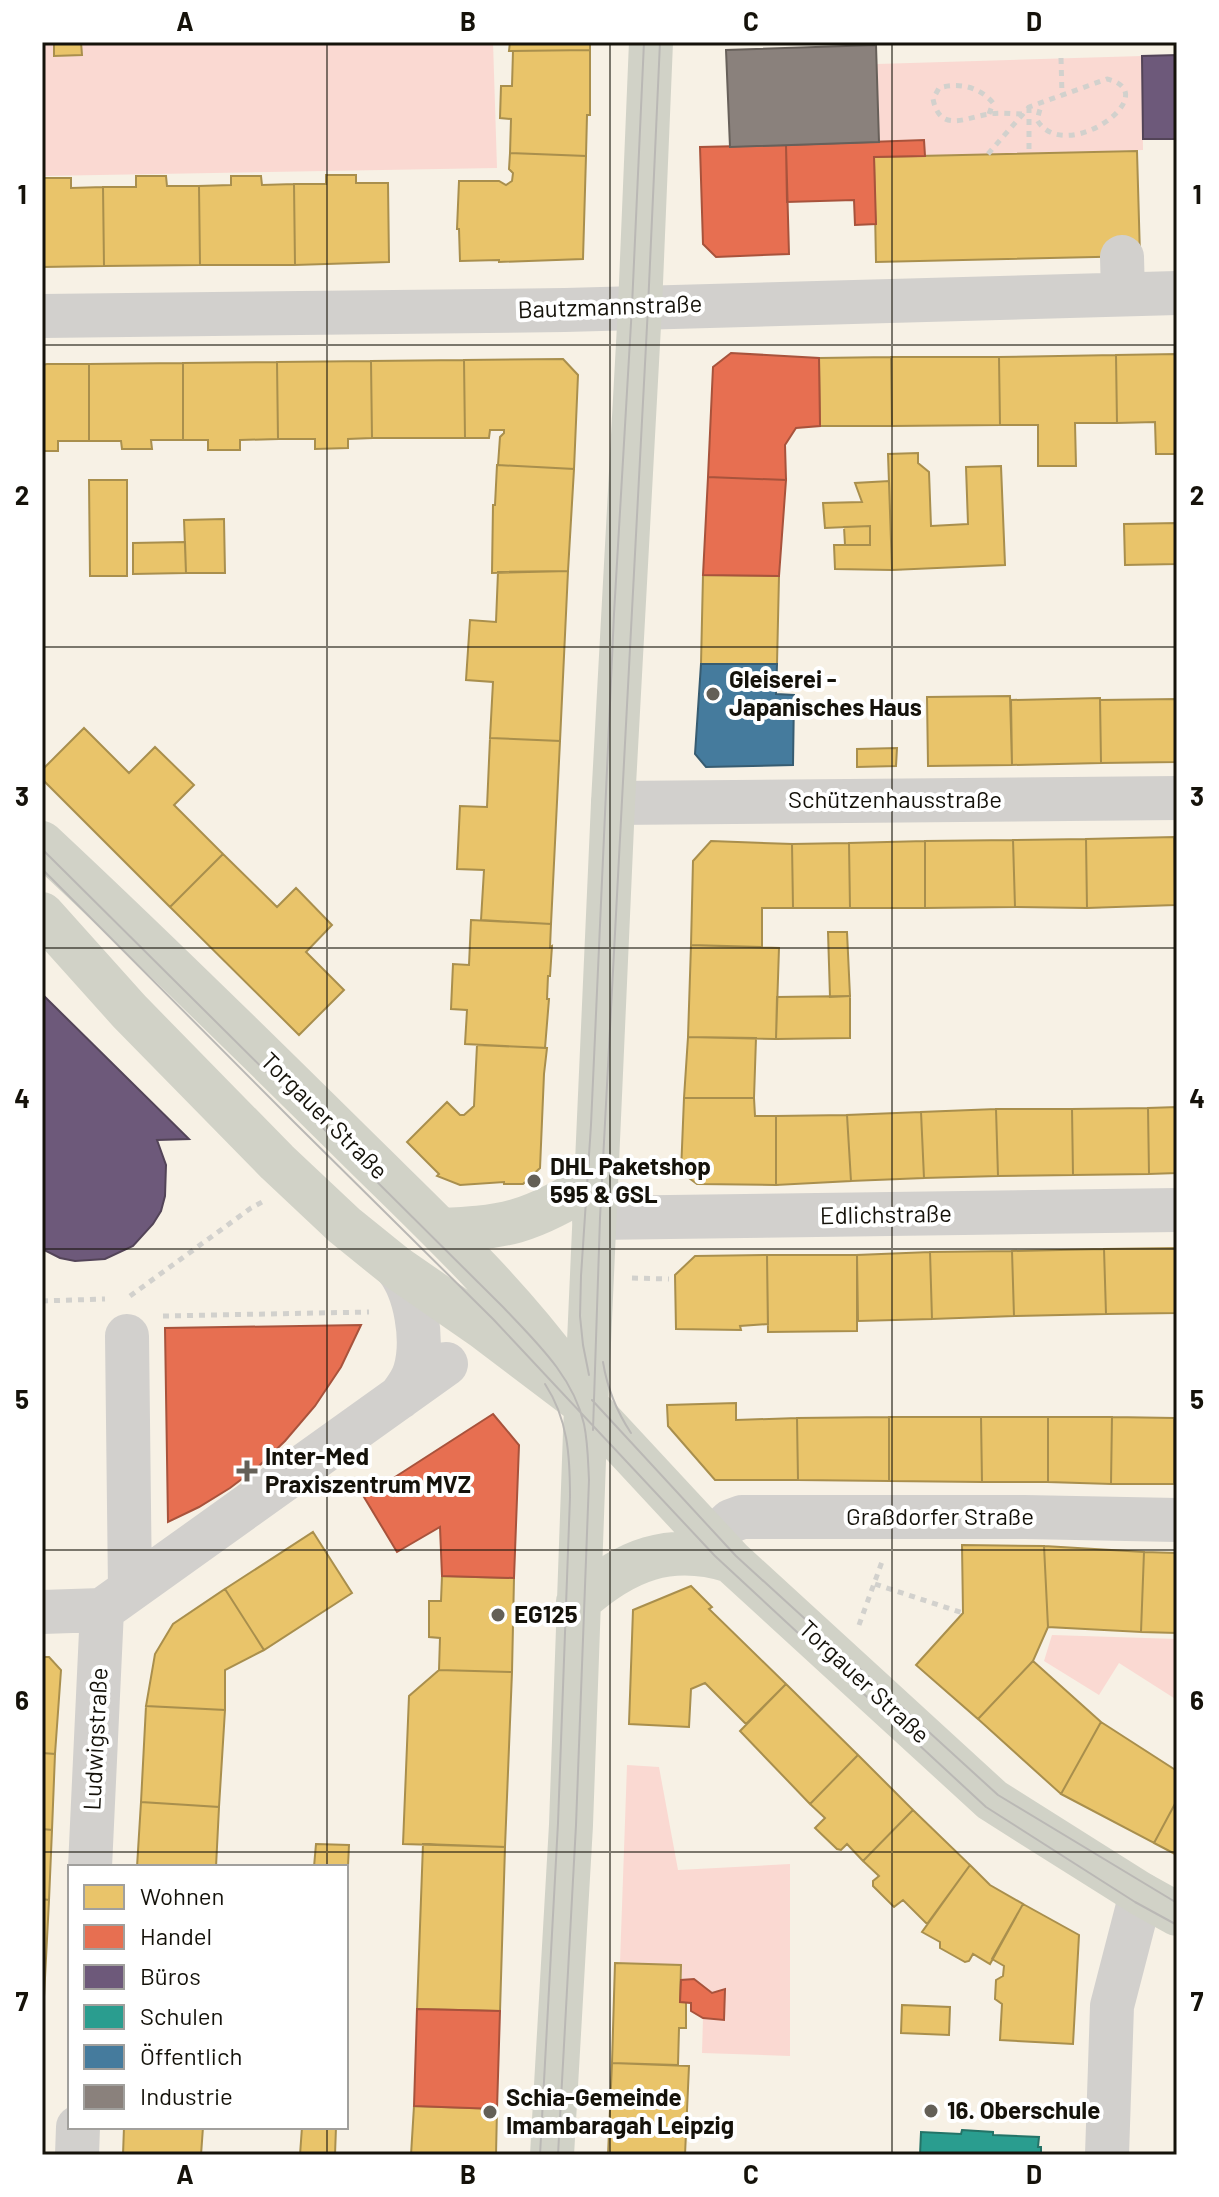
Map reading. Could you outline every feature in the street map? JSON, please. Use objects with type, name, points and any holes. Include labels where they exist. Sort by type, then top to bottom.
[{"type":"main road","points":[[552,2155],[571,1825],[595,1200],[651,42]]},
{"type":"main road","name":"Torgauer Straße","points":[[42,843],[175,968],[440,1230],[523,1316],[587,1406]]},
{"type":"main road","name":"Torgauer Straße","points":[[42,914],[129,1011],[344,1225],[396,1267],[484,1328],[587,1406],[721,1550],[992,1800],[1159,1904]]},
{"type":"main road","points":[[440,1230],[472,1229],[515,1221],[560,1203],[595,1200]]},
{"type":"main road","points":[[578,1602],[602,1581],[646,1559],[685,1552],[715,1556],[721,1550]]},
{"type":"street","name":"Bautzmannstraße","points":[[42,316],[640,307],[1123,275],[1177,293]]},
{"type":"street","name":"Schützenhausstraße","points":[[613,803],[1177,798]]},
{"type":"street","name":"Edlichstraße","points":[[595,1200],[1177,1210]]},
{"type":"street","points":[[396,1267],[403,1275],[413,1299],[418,1354],[412,1379],[399,1398]]},
{"type":"street","name":"Ludwigstraße","points":[[90,1865],[116,1600],[131,1312]]},
{"type":"street","points":[[42,1612],[116,1600],[446,1364]]},
{"type":"street","name":"Graßdorfer Straße","points":[[721,1550],[731,1521],[742,1517],[1177,1520]]},
{"type":"street","points":[[1107,2155],[1112,2006],[1159,1904]]},
{"type":"street","points":[[77,2155],[78,2129]]},
{"type":"path","points":[[1061,58],[1062,95]]},
{"type":"path","points":[[988,154],[1029,107],[1042,102],[1107,79],[1124,87],[1126,96],[1122,110],[1082,134],[1057,134],[1042,129],[1037,120],[1042,102]]},
{"type":"path","points":[[989,114],[993,103],[986,94],[973,88],[950,85],[939,88],[933,99],[935,111],[944,119],[955,121],[989,114],[1023,114]]},
{"type":"path","points":[[1029,107],[1029,153]]},
{"type":"path","points":[[131,1312],[251,1208],[262,1202]]},
{"type":"path","points":[[633,1278],[669,1279]]},
{"type":"path","points":[[42,1301],[131,1312],[369,1312]]},
{"type":"path","points":[[859,1627],[887,1548]]},
{"type":"path","points":[[875,1584],[963,1613]]},
{"type":"shaded area","points":[[42,42],[493,42],[497,168],[42,176]]},
{"type":"shaded area","points":[[1142,56],[1143,150],[925,156],[924,140],[879,142],[877,64]]},
{"type":"shaded area","points":[[1052,1635],[1177,1639],[1177,1700],[1119,1663],[1099,1695],[1044,1661]]},
{"type":"shaded area","points":[[627,1765],[659,1767],[678,1870],[790,1864],[790,2056],[702,2053],[703,2018],[724,2020],[725,1989],[712,1993],[694,1979],[681,1980],[681,1965],[620,1963]]},
{"type":"building: Wohnen","points":[[54,42],[81,42],[82,55],[54,56]]},
{"type":"building: Wohnen","points":[[510,42],[590,42],[590,50],[509,51]]},
{"type":"building: Wohnen","points":[[590,50],[590,115],[587,115],[586,156],[510,153],[511,119],[500,118],[501,86],[512,86],[513,51]]},
{"type":"building: Wohnen","points":[[1137,151],[1140,256],[876,262],[874,157]]},
{"type":"building: Wohnen","points":[[510,153],[586,156],[583,259],[460,261],[457,229],[459,181],[499,181],[506,185],[512,181],[513,173],[509,169]]},
{"type":"building: Wohnen","points":[[326,175],[356,175],[356,183],[388,183],[389,262],[295,265],[294,184],[326,184]]},
{"type":"building: Wohnen","points":[[136,176],[166,176],[167,186],[199,186],[200,265],[104,266],[103,187],[136,187]]},
{"type":"building: Wohnen","points":[[231,176],[261,176],[262,185],[294,184],[295,265],[200,265],[199,186],[231,185]]},
{"type":"building: Wohnen","points":[[42,178],[71,178],[71,188],[103,187],[104,266],[42,267]]},
{"type":"building: Wohnen","points":[[1177,354],[1177,454],[1156,454],[1155,422],[1117,423],[1116,355]]},
{"type":"building: Wohnen","points":[[1116,355],[1117,423],[1075,423],[1076,466],[1038,466],[1038,425],[1000,425],[999,357]]},
{"type":"building: Wohnen","points":[[891,357],[892,426],[820,426],[819,358]]},
{"type":"building: Wohnen","points":[[891,357],[999,357],[1000,425],[892,426]]},
{"type":"building: Wohnen","points":[[563,359],[578,375],[574,469],[498,465],[500,437],[504,430],[490,430],[489,438],[465,438],[464,360]]},
{"type":"building: Wohnen","points":[[464,360],[465,438],[372,438],[371,361]]},
{"type":"building: Wohnen","points":[[371,361],[372,438],[348,439],[348,448],[315,449],[315,439],[278,439],[277,362]]},
{"type":"building: Wohnen","points":[[277,362],[278,439],[240,440],[240,450],[208,450],[208,440],[183,440],[183,363]]},
{"type":"building: Wohnen","points":[[183,363],[183,440],[151,440],[152,449],[122,449],[121,441],[89,441],[89,364]]},
{"type":"building: Wohnen","points":[[89,364],[89,441],[58,441],[58,451],[42,451],[42,365]]},
{"type":"building: Wohnen","points":[[918,453],[918,463],[929,472],[931,526],[968,524],[966,467],[1001,466],[1005,565],[892,570],[888,454]]},
{"type":"building: Wohnen","points":[[497,465],[574,469],[568,571],[492,573]]},
{"type":"building: Wohnen","points":[[89,480],[127,480],[127,576],[90,576]]},
{"type":"building: Wohnen","points":[[889,481],[892,570],[835,569],[834,545],[870,545],[870,526],[825,528],[823,503],[862,502],[855,483]]},
{"type":"building: Wohnen","points":[[224,519],[225,573],[186,573],[184,520]]},
{"type":"building: Wohnen","points":[[1177,523],[1177,564],[1125,565],[1124,524]]},
{"type":"building: Wohnen","points":[[870,526],[870,545],[845,545],[844,527]]},
{"type":"building: Wohnen","points":[[185,542],[186,573],[133,574],[133,543]]},
{"type":"building: Wohnen","points":[[568,571],[560,741],[490,738],[493,682],[466,680],[470,620],[496,622],[498,572]]},
{"type":"building: Wohnen","points":[[703,575],[779,576],[777,664],[701,664]]},
{"type":"building: Wohnen","points":[[1010,696],[1012,765],[928,766],[927,697]]},
{"type":"building: Wohnen","points":[[1100,698],[1101,763],[1012,765],[1011,700]]},
{"type":"building: Wohnen","points":[[1177,699],[1177,762],[1101,763],[1100,700]]},
{"type":"building: Wohnen","points":[[84,728],[129,773],[155,747],[194,785],[174,805],[223,854],[170,907],[42,779],[42,770]]},
{"type":"building: Wohnen","points":[[490,738],[560,741],[551,924],[481,920],[484,870],[457,869],[460,806],[487,807]]},
{"type":"building: Wohnen","points":[[897,748],[896,766],[857,767],[857,749]]},
{"type":"building: Wohnen","points":[[1174,837],[1175,905],[1087,908],[1086,839]]},
{"type":"building: Wohnen","points":[[1086,839],[1087,908],[1015,907],[1013,840]]},
{"type":"building: Wohnen","points":[[1013,840],[1015,907],[925,908],[925,841]]},
{"type":"building: Wohnen","points":[[711,841],[792,844],[793,908],[762,908],[762,947],[691,945],[693,861]]},
{"type":"building: Wohnen","points":[[925,841],[925,908],[850,908],[849,843]]},
{"type":"building: Wohnen","points":[[849,843],[850,908],[793,908],[792,844]]},
{"type":"building: Wohnen","points":[[223,854],[277,907],[296,888],[332,925],[306,952],[344,990],[299,1035],[170,907]]},
{"type":"building: Wohnen","points":[[471,920],[551,924],[545,1048],[465,1044],[467,1010],[451,1009],[453,964],[469,965]]},
{"type":"building: Wohnen","points":[[828,932],[847,932],[850,996],[830,997]]},
{"type":"building: Wohnen","points":[[691,945],[779,948],[776,1039],[688,1037]]},
{"type":"building: Wohnen","points":[[850,996],[850,1038],[776,1039],[777,997]]},
{"type":"building: Wohnen","points":[[688,1037],[756,1038],[754,1098],[684,1098]]},
{"type":"building: Wohnen","points":[[477,1045],[547,1048],[540,1168],[523,1184],[460,1185],[437,1176],[439,1174],[407,1142],[447,1102],[460,1115],[474,1106]]},
{"type":"building: Wohnen","points":[[684,1098],[754,1098],[755,1116],[776,1116],[776,1185],[697,1184],[681,1172]]},
{"type":"building: Wohnen","points":[[1177,1107],[1177,1173],[1149,1174],[1148,1108]]},
{"type":"building: Wohnen","points":[[1148,1108],[1149,1174],[1073,1175],[1072,1109]]},
{"type":"building: Wohnen","points":[[996,1109],[1072,1109],[1073,1175],[998,1176]]},
{"type":"building: Wohnen","points":[[996,1109],[998,1176],[924,1178],[921,1112]]},
{"type":"building: Wohnen","points":[[921,1112],[924,1178],[851,1181],[847,1115]]},
{"type":"building: Wohnen","points":[[847,1115],[851,1181],[776,1185],[776,1116]]},
{"type":"building: Wohnen","points":[[1177,1248],[1177,1313],[1106,1314],[1104,1249]]},
{"type":"building: Wohnen","points":[[1104,1249],[1106,1314],[1014,1316],[1012,1251]]},
{"type":"building: Wohnen","points":[[1012,1251],[1014,1316],[932,1319],[930,1252]]},
{"type":"building: Wohnen","points":[[930,1252],[932,1319],[858,1321],[857,1255]]},
{"type":"building: Wohnen","points":[[767,1255],[857,1255],[857,1331],[768,1332]]},
{"type":"building: Wohnen","points":[[767,1255],[768,1324],[740,1326],[741,1330],[676,1329],[675,1275],[695,1256]]},
{"type":"building: Wohnen","points":[[736,1403],[736,1420],[797,1418],[798,1480],[715,1480],[668,1426],[667,1405]]},
{"type":"building: Wohnen","points":[[889,1417],[889,1481],[798,1480],[797,1418]]},
{"type":"building: Wohnen","points":[[889,1417],[981,1417],[982,1482],[889,1481]]},
{"type":"building: Wohnen","points":[[981,1417],[1048,1417],[1048,1482],[982,1482]]},
{"type":"building: Wohnen","points":[[1048,1417],[1112,1417],[1111,1484],[1048,1482]]},
{"type":"building: Wohnen","points":[[1112,1417],[1174,1418],[1174,1484],[1111,1484]]},
{"type":"building: Wohnen","points":[[313,1532],[352,1593],[264,1650],[225,1589]]},
{"type":"building: Wohnen","points":[[962,1545],[1044,1546],[1048,1627],[1033,1661],[978,1719],[916,1665],[963,1613]]},
{"type":"building: Wohnen","points":[[1044,1546],[1144,1552],[1141,1632],[1048,1627]]},
{"type":"building: Wohnen","points":[[1144,1552],[1177,1553],[1177,1633],[1141,1632]]},
{"type":"building: Wohnen","points":[[442,1576],[514,1578],[512,1672],[439,1670],[440,1638],[429,1637],[429,1601],[441,1601]]},
{"type":"building: Wohnen","points":[[691,1586],[712,1607],[709,1609],[786,1684],[746,1724],[705,1683],[691,1689],[689,1727],[629,1724],[633,1610]]},
{"type":"building: Wohnen","points":[[225,1589],[264,1650],[225,1670],[225,1710],[146,1706],[155,1654],[173,1624]]},
{"type":"building: Wohnen","points":[[42,1657],[49,1657],[61,1670],[55,1754],[42,1753]]},
{"type":"building: Wohnen","points":[[1033,1661],[1101,1722],[1061,1794],[978,1719]]},
{"type":"building: Wohnen","points":[[439,1670],[512,1672],[505,1847],[403,1844],[409,1696]]},
{"type":"building: Wohnen","points":[[786,1684],[858,1755],[810,1804],[740,1731]]},
{"type":"building: Wohnen","points":[[146,1706],[225,1710],[219,1807],[141,1802]]},
{"type":"building: Wohnen","points":[[1101,1722],[1177,1771],[1177,1800],[1154,1843],[1061,1794]]},
{"type":"building: Wohnen","points":[[42,1753],[55,1754],[52,1830],[42,1829]]},
{"type":"building: Wohnen","points":[[858,1755],[913,1810],[863,1861],[847,1844],[841,1850],[837,1849],[815,1828],[825,1818],[810,1804]]},
{"type":"building: Wohnen","points":[[1177,1800],[1177,1855],[1154,1843]]},
{"type":"building: Wohnen","points":[[141,1802],[219,1807],[216,1865],[137,1865]]},
{"type":"building: Wohnen","points":[[913,1810],[970,1865],[927,1924],[903,1900],[894,1907],[873,1886],[873,1881],[879,1876],[863,1861]]},
{"type":"building: Wohnen","points":[[42,1829],[52,1830],[49,1900],[42,1899]]},
{"type":"building: Wohnen","points":[[316,1844],[349,1845],[348,1865],[314,1865]]},
{"type":"building: Wohnen","points":[[423,1844],[505,1847],[500,2011],[417,2009]]},
{"type":"building: Wohnen","points":[[970,1865],[990,1885],[1023,1904],[990,1964],[973,1954],[965,1962],[940,1948],[940,1942],[922,1932]]},
{"type":"building: Wohnen","points":[[42,1899],[49,1900],[44,1997],[42,1996]]},
{"type":"building: Wohnen","points":[[1023,1904],[1079,1935],[1073,2044],[1000,2040],[1002,2004],[995,1999],[996,1980],[1003,1976],[1004,1966],[992,1959]]},
{"type":"building: Wohnen","points":[[615,1963],[681,1965],[680,2002],[686,2002],[686,2028],[679,2028],[678,2065],[612,2063]]},
{"type":"building: Wohnen","points":[[902,2005],[950,2007],[949,2035],[901,2033]]},
{"type":"building: Wohnen","points":[[612,2063],[689,2066],[685,2155],[608,2155]]},
{"type":"building: Wohnen","points":[[414,2106],[497,2109],[496,2155],[411,2155]]},
{"type":"building: Wohnen","points":[[124,2129],[203,2129],[201,2155],[123,2155]]},
{"type":"building: Wohnen","points":[[302,2129],[336,2129],[335,2155],[300,2155]]},
{"type":"building: Handel","points":[[924,140],[925,156],[874,157],[876,224],[855,225],[854,200],[787,202],[786,145]]},
{"type":"building: Handel","points":[[786,145],[789,254],[716,257],[703,244],[700,147]]},
{"type":"building: Handel","points":[[731,353],[819,358],[820,426],[796,428],[785,445],[786,480],[708,477],[713,367]]},
{"type":"building: Handel","points":[[708,477],[786,480],[779,576],[703,575]]},
{"type":"building: Handel","points":[[361,1325],[341,1367],[315,1406],[285,1441],[230,1488],[168,1522],[165,1328]]},
{"type":"building: Handel","points":[[493,1414],[519,1445],[514,1578],[442,1576],[440,1527],[397,1552],[364,1497]]},
{"type":"building: Handel","points":[[694,1979],[712,1993],[725,1989],[724,2020],[703,2018],[691,2011],[691,2003],[680,2002],[681,1980]]},
{"type":"building: Handel","points":[[417,2009],[500,2011],[497,2109],[414,2106]]},
{"type":"building: Büros","points":[[1177,55],[1177,139],[1143,139],[1142,56]]},
{"type":"building: Büros","points":[[42,994],[189,1139],[157,1140],[166,1165],[161,1211],[133,1246],[105,1259],[75,1261],[42,1249]]},
{"type":"building: Schulen","points":[[962,2130],[1039,2137],[1041,2155],[920,2155],[921,2132],[961,2134]]},
{"type":"building: Öffentlich","points":[[701,664],[777,664],[776,694],[794,695],[793,765],[706,767],[695,754]]},
{"type":"building: Industrie","points":[[876,45],[879,142],[730,147],[726,50]]},
{"type":"tram line","points":[[589,1375],[580,1316],[581,1276],[644,42]]},
{"type":"tram line","points":[[593,1430],[600,1218],[660,42]]},
{"type":"tram line","points":[[42,849],[503,1307],[552,1361],[579,1407],[586,1438],[589,1480],[576,1825],[558,2155]]},
{"type":"tram line","points":[[42,869],[493,1319],[715,1556],[986,1807],[1135,1902],[1177,1925]]},
{"type":"tram line","points":[[603,1362],[613,1399],[631,1433]]},
{"type":"tram line","points":[[540,2155],[558,1823],[570,1497],[563,1424],[545,1384]]},
{"type":"tram line","points":[[592,1400],[736,1556],[998,1795],[1177,1903]]},
{"type":"place","name":"Gleiserei - Japanisches Haus","points":[[713,694]]},
{"type":"place","name":"DHL Paketshop 595 & GSL","points":[[534,1181]]},
{"type":"place","name":"Inter-Med Praxiszentrum MVZ","points":[[247,1471]]},
{"type":"place","name":"EG125","points":[[498,1615]]},
{"type":"place","name":"16. Oberschule","points":[[931,2111]]},
{"type":"place","name":"Schia-Gemeinde Imambaragah Leipzig","points":[[490,2112]]}]
